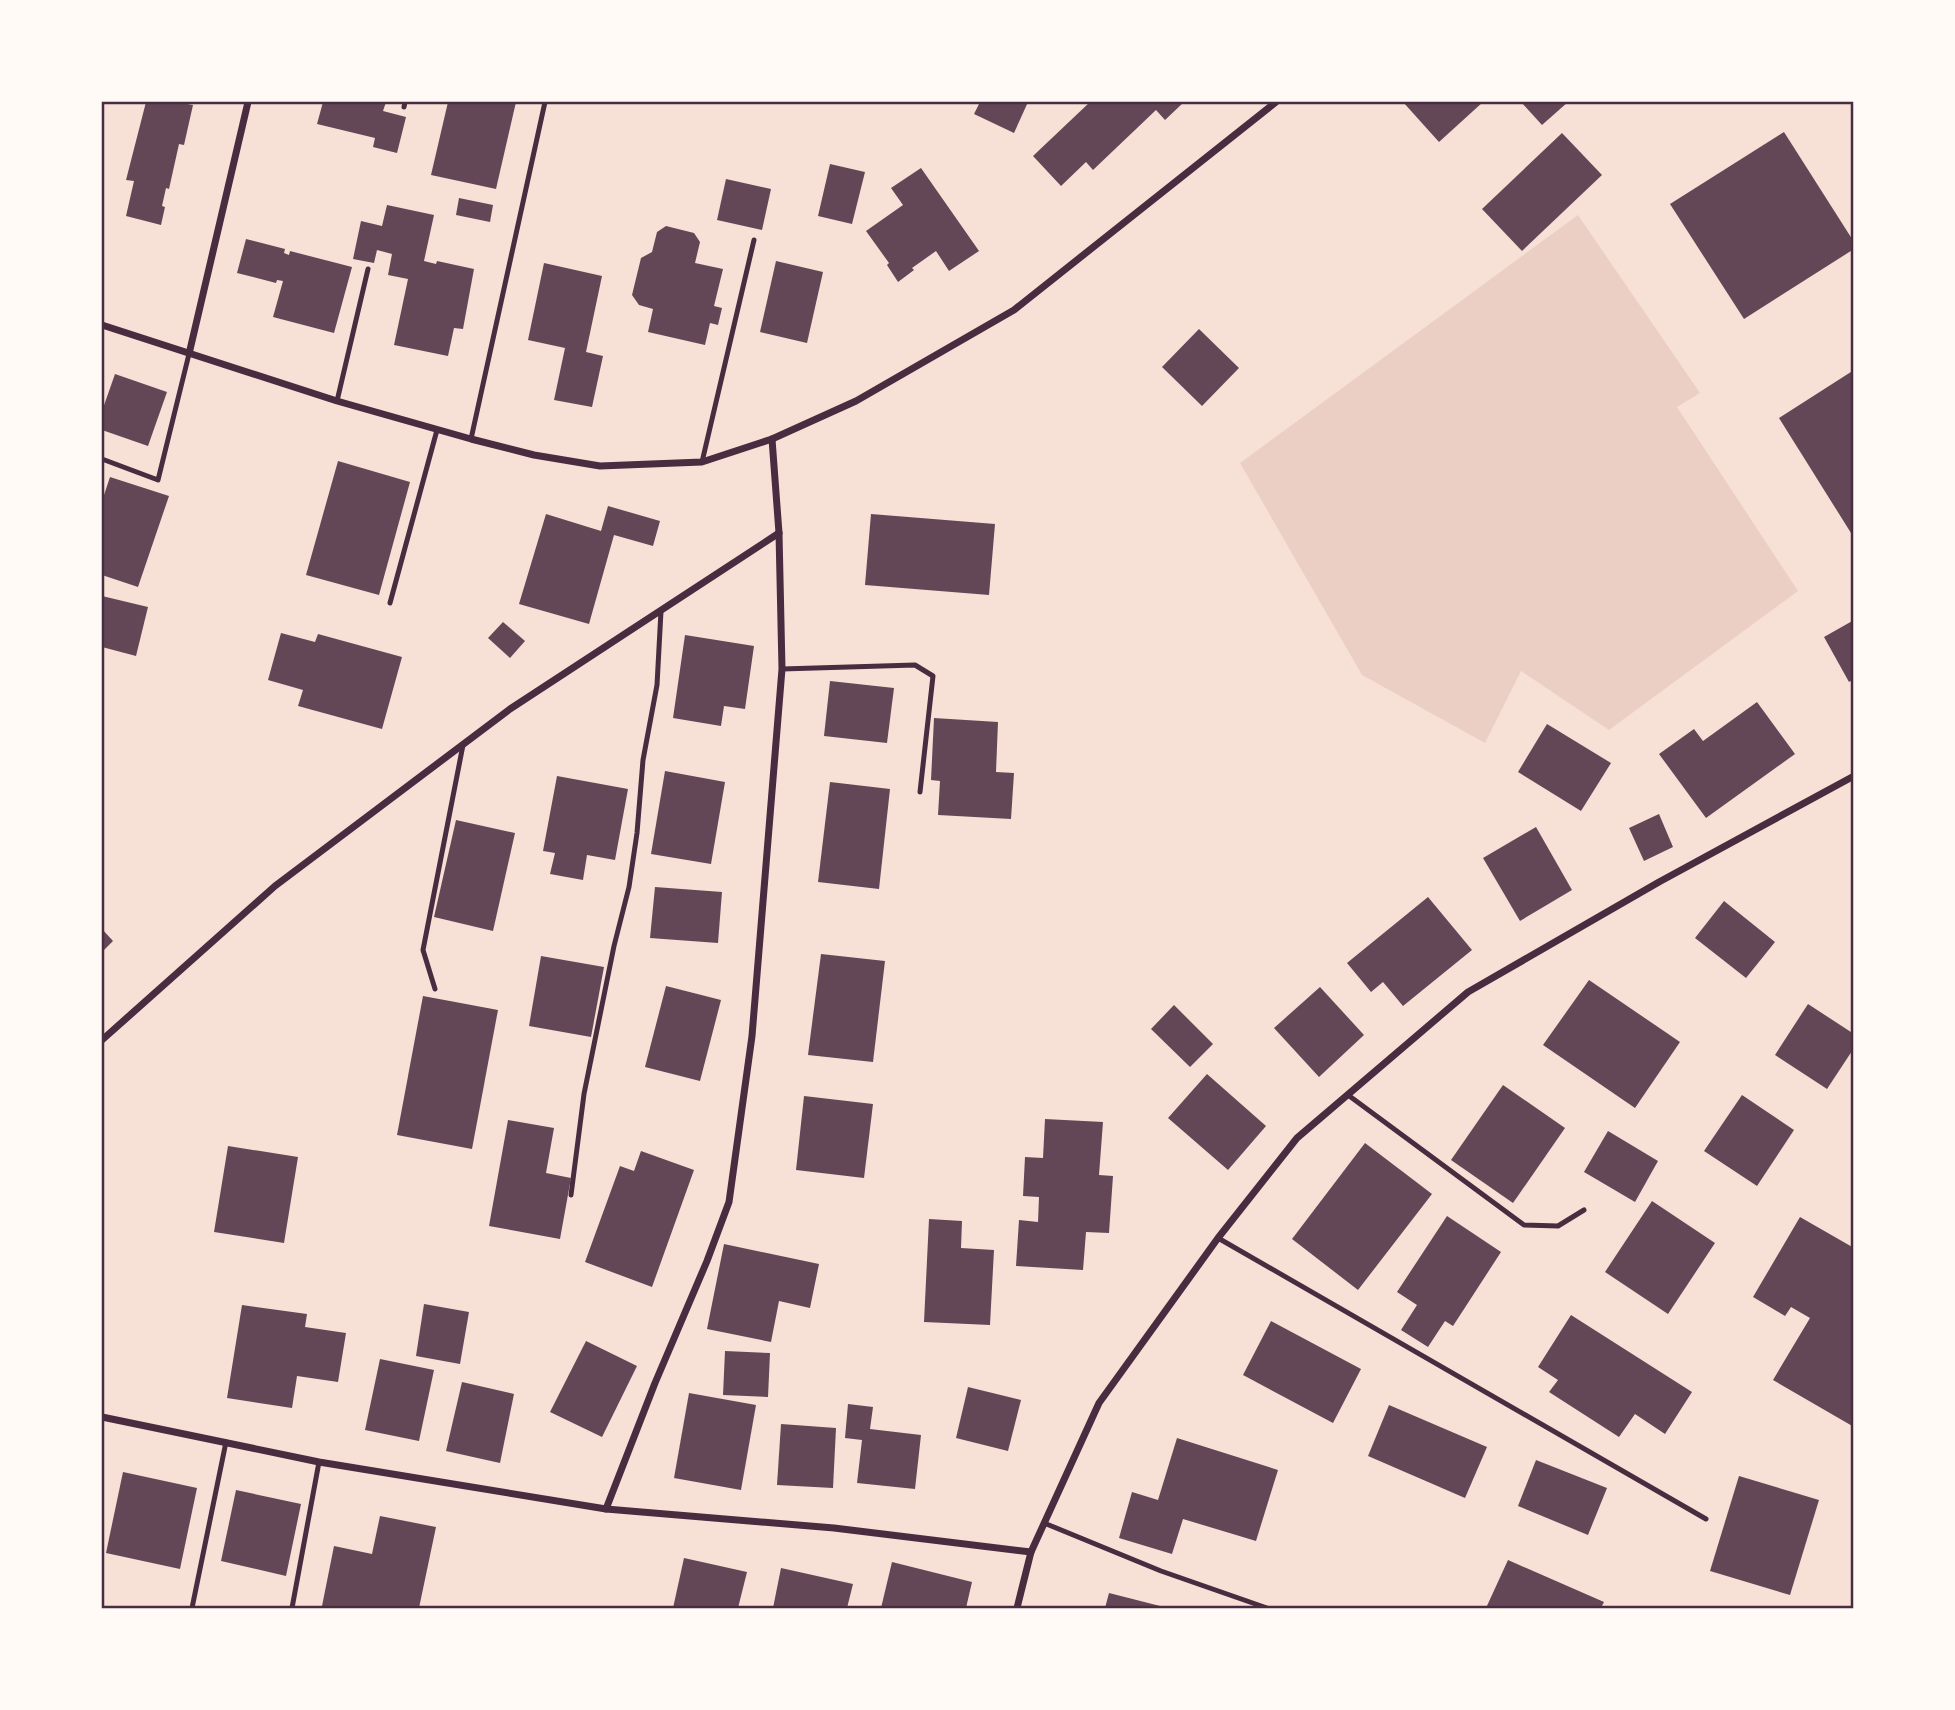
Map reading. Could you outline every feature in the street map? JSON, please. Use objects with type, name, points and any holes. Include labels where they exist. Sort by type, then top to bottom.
[{"type":"street","points":[[189,354],[248,102]]},
{"type":"street","points":[[102,325],[337,401],[534,455],[600,466],[702,462],[772,439],[856,401],[1014,310],[1276,102]]},
{"type":"street","points":[[606,1509],[729,1202],[752,1036],[782,668],[779,533],[772,439]]},
{"type":"street","points":[[102,1040],[275,886],[510,709],[779,533]]},
{"type":"street","points":[[1017,1608],[1031,1552],[1099,1403],[1218,1238],[1297,1138],[1468,992],[1853,776]]},
{"type":"street","points":[[102,1417],[319,1462],[606,1509],[834,1528],[1031,1552]]},
{"type":"lane","points":[[471,439],[545,102]]},
{"type":"lane","points":[[702,462],[754,240]]},
{"type":"lane","points":[[337,401],[369,269]]},
{"type":"lane","points":[[102,459],[158,480],[189,354]]},
{"type":"lane","points":[[390,603],[437,430]]},
{"type":"lane","points":[[571,1195],[584,1094],[614,946],[629,887],[643,760],[657,685],[661,611]]},
{"type":"lane","points":[[782,668],[915,665],[933,676],[920,792]]},
{"type":"lane","points":[[435,989],[423,950],[463,745]]},
{"type":"lane","points":[[1348,1095],[1524,1225],[1558,1226],[1584,1210]]},
{"type":"lane","points":[[1218,1238],[1706,1519]]},
{"type":"lane","points":[[192,1608],[226,1442]]},
{"type":"lane","points":[[292,1608],[319,1462]]},
{"type":"lane","points":[[1044,1523],[1161,1571],[1267,1608]]},
{"type":"shaded area","points":[[1578,215],[1700,393],[1677,407],[1798,591],[1609,730],[1521,671],[1485,743],[1362,675],[1240,463]]},
{"type":"building","points":[[146,102],[193,105],[184,145],[179,144],[169,189],[166,188],[161,225],[126,216],[134,181],[126,180]]},
{"type":"building","points":[[323,102],[386,102],[383,111],[406,117],[397,153],[373,147],[375,138],[317,124]]},
{"type":"building","points":[[448,102],[516,102],[496,189],[431,175]]},
{"type":"building","points":[[980,102],[1028,102],[1014,133],[974,114]]},
{"type":"building","points":[[1090,102],[1184,102],[1165,120],[1156,110],[1093,170],[1086,162],[1061,186],[1033,156]]},
{"type":"building","points":[[1403,102],[1483,102],[1439,142]]},
{"type":"building","points":[[1521,102],[1568,102],[1542,125]]},
{"type":"building","points":[[1784,132],[1854,242],[1854,249],[1744,319],[1670,204]]},
{"type":"building","points":[[1562,133],[1602,175],[1522,251],[1482,209]]},
{"type":"building","points":[[830,164],[865,172],[852,224],[818,216]]},
{"type":"building","points":[[921,168],[979,251],[949,271],[936,251],[898,282],[887,265],[889,263],[866,231],[903,205],[891,188]]},
{"type":"building","points":[[726,179],[771,189],[762,230],[717,220]]},
{"type":"building","points":[[459,198],[493,205],[490,222],[456,215]]},
{"type":"building","points":[[387,205],[434,215],[424,261],[474,269],[463,329],[454,328],[448,356],[394,345],[408,279],[388,275],[392,254],[377,250],[374,263],[353,259],[361,221],[382,226]]},
{"type":"building","points":[[666,226],[694,233],[700,242],[695,263],[723,269],[714,306],[722,308],[718,325],[710,323],[705,345],[648,332],[653,309],[639,305],[632,295],[641,258],[652,252],[657,232]]},
{"type":"building","points":[[246,239],[285,249],[284,253],[289,255],[290,251],[352,267],[334,333],[273,317],[283,281],[277,280],[276,283],[237,273]]},
{"type":"building","points":[[776,261],[823,272],[807,343],[760,332]]},
{"type":"building","points":[[544,263],[602,276],[586,352],[603,356],[592,407],[554,400],[565,348],[528,340]]},
{"type":"building","points":[[1199,329],[1239,368],[1202,406],[1162,367]]},
{"type":"building","points":[[1854,370],[1854,531],[1851,533],[1779,418]]},
{"type":"building","points":[[115,374],[167,392],[148,446],[102,430],[102,411]]},
{"type":"building","points":[[338,461],[410,482],[379,595],[306,575]]},
{"type":"building","points":[[110,477],[169,496],[138,587],[102,575],[102,501]]},
{"type":"building","points":[[608,506],[660,521],[653,546],[614,535],[589,624],[519,604],[546,514],[601,531]]},
{"type":"building","points":[[871,514],[995,524],[989,595],[865,585]]},
{"type":"building","points":[[102,596],[148,607],[136,656],[102,647]]},
{"type":"building","points":[[1854,620],[1854,679],[1849,682],[1824,637]]},
{"type":"building","points":[[503,622],[525,641],[510,658],[488,638]]},
{"type":"building","points":[[281,633],[315,642],[318,634],[402,657],[382,729],[298,706],[303,690],[268,680]]},
{"type":"building","points":[[685,635],[754,646],[745,709],[724,706],[721,726],[673,718]]},
{"type":"building","points":[[830,681],[894,688],[887,743],[824,736]]},
{"type":"building","points":[[1757,702],[1795,754],[1706,818],[1659,754],[1694,729],[1703,741]]},
{"type":"building","points":[[934,718],[998,722],[996,772],[1014,773],[1011,819],[938,815],[940,781],[931,780]]},
{"type":"building","points":[[1547,724],[1611,763],[1581,811],[1518,772]]},
{"type":"building","points":[[665,771],[725,782],[711,864],[651,854]]},
{"type":"building","points":[[557,776],[628,789],[615,860],[587,855],[583,880],[550,874],[555,853],[543,851]]},
{"type":"building","points":[[830,782],[890,789],[879,889],[818,882]]},
{"type":"building","points":[[1659,814],[1673,847],[1644,861],[1629,828]]},
{"type":"building","points":[[456,820],[515,833],[493,931],[434,917]]},
{"type":"building","points":[[1536,827],[1572,890],[1520,921],[1483,858]]},
{"type":"building","points":[[655,887],[722,892],[718,943],[650,938]]},
{"type":"building","points":[[1428,897],[1472,950],[1403,1006],[1383,982],[1371,992],[1347,963]]},
{"type":"building","points":[[1724,901],[1775,942],[1746,978],[1695,938]]},
{"type":"building","points":[[102,929],[113,941],[102,952]]},
{"type":"building","points":[[821,954],[885,961],[873,1062],[808,1055]]},
{"type":"building","points":[[541,956],[604,967],[591,1037],[529,1026]]},
{"type":"building","points":[[1589,980],[1680,1042],[1635,1108],[1543,1045]]},
{"type":"building","points":[[666,986],[721,1000],[700,1081],[645,1067]]},
{"type":"building","points":[[1320,987],[1364,1035],[1319,1077],[1274,1028]]},
{"type":"building","points":[[423,996],[498,1010],[472,1149],[397,1135]]},
{"type":"building","points":[[1808,1004],[1854,1034],[1854,1048],[1827,1089],[1775,1055]]},
{"type":"building","points":[[1174,1005],[1213,1044],[1190,1067],[1151,1029]]},
{"type":"building","points":[[1207,1074],[1266,1126],[1228,1170],[1168,1118]]},
{"type":"building","points":[[1503,1085],[1565,1128],[1513,1203],[1451,1160]]},
{"type":"building","points":[[1742,1095],[1794,1130],[1757,1186],[1704,1151]]},
{"type":"building","points":[[804,1096],[873,1104],[864,1178],[796,1170]]},
{"type":"building","points":[[1045,1119],[1103,1122],[1099,1175],[1113,1176],[1109,1233],[1086,1232],[1083,1270],[1016,1266],[1019,1220],[1038,1222],[1039,1197],[1023,1196],[1025,1157],[1043,1158]]},
{"type":"building","points":[[508,1120],[554,1128],[546,1173],[571,1178],[560,1239],[489,1226]]},
{"type":"building","points":[[1608,1131],[1658,1161],[1635,1202],[1584,1172]]},
{"type":"building","points":[[1365,1143],[1432,1194],[1358,1290],[1292,1239]]},
{"type":"building","points":[[228,1146],[298,1157],[284,1243],[214,1232]]},
{"type":"building","points":[[641,1151],[694,1170],[652,1287],[585,1262],[620,1166],[634,1171]]},
{"type":"building","points":[[1652,1201],[1715,1243],[1668,1314],[1605,1272]]},
{"type":"building","points":[[1447,1216],[1501,1252],[1453,1326],[1445,1321],[1428,1347],[1401,1330],[1417,1305],[1397,1292]]},
{"type":"building","points":[[1800,1217],[1854,1248],[1854,1427],[1773,1380],[1810,1318],[1791,1307],[1785,1316],[1753,1297]]},
{"type":"building","points":[[929,1219],[962,1221],[961,1248],[994,1250],[990,1325],[924,1322]]},
{"type":"building","points":[[724,1244],[819,1264],[810,1308],[779,1301],[771,1342],[707,1329]]},
{"type":"building","points":[[424,1304],[469,1312],[460,1364],[416,1356]]},
{"type":"building","points":[[242,1305],[307,1314],[305,1327],[346,1333],[338,1382],[297,1376],[292,1408],[227,1398]]},
{"type":"building","points":[[1571,1315],[1692,1392],[1665,1434],[1635,1414],[1619,1437],[1549,1392],[1558,1380],[1538,1367]]},
{"type":"building","points":[[1271,1321],[1361,1369],[1333,1423],[1243,1375]]},
{"type":"building","points":[[586,1341],[637,1366],[602,1437],[550,1412]]},
{"type":"building","points":[[725,1351],[770,1353],[768,1397],[723,1395]]},
{"type":"building","points":[[380,1359],[434,1370],[419,1441],[365,1430]]},
{"type":"building","points":[[462,1382],[514,1394],[500,1463],[446,1451]]},
{"type":"building","points":[[968,1387],[1021,1400],[1008,1451],[956,1438]]},
{"type":"building","points":[[689,1393],[756,1405],[741,1490],[674,1478]]},
{"type":"building","points":[[848,1404],[873,1407],[870,1429],[921,1435],[915,1489],[857,1483],[862,1440],[845,1438]]},
{"type":"building","points":[[1389,1405],[1487,1447],[1465,1498],[1368,1456]]},
{"type":"building","points":[[781,1424],[836,1428],[833,1488],[777,1485]]},
{"type":"building","points":[[1177,1438],[1278,1470],[1256,1541],[1183,1519],[1172,1554],[1119,1538],[1132,1492],[1158,1500]]},
{"type":"building","points":[[1536,1460],[1607,1488],[1588,1535],[1518,1506]]},
{"type":"building","points":[[123,1472],[197,1488],[180,1569],[106,1553]]},
{"type":"building","points":[[1739,1476],[1819,1500],[1790,1595],[1710,1571]]},
{"type":"building","points":[[236,1490],[301,1504],[286,1576],[221,1561]]},
{"type":"building","points":[[380,1516],[436,1527],[419,1608],[322,1606],[334,1546],[372,1554]]},
{"type":"building","points":[[684,1558],[747,1572],[738,1608],[673,1608]]},
{"type":"building","points":[[1508,1560],[1604,1602],[1601,1608],[1486,1608]]},
{"type":"building","points":[[892,1562],[972,1582],[966,1608],[881,1608]]},
{"type":"building","points":[[781,1568],[853,1584],[847,1608],[773,1608]]},
{"type":"building","points":[[1109,1593],[1168,1608],[1105,1608]]}]
